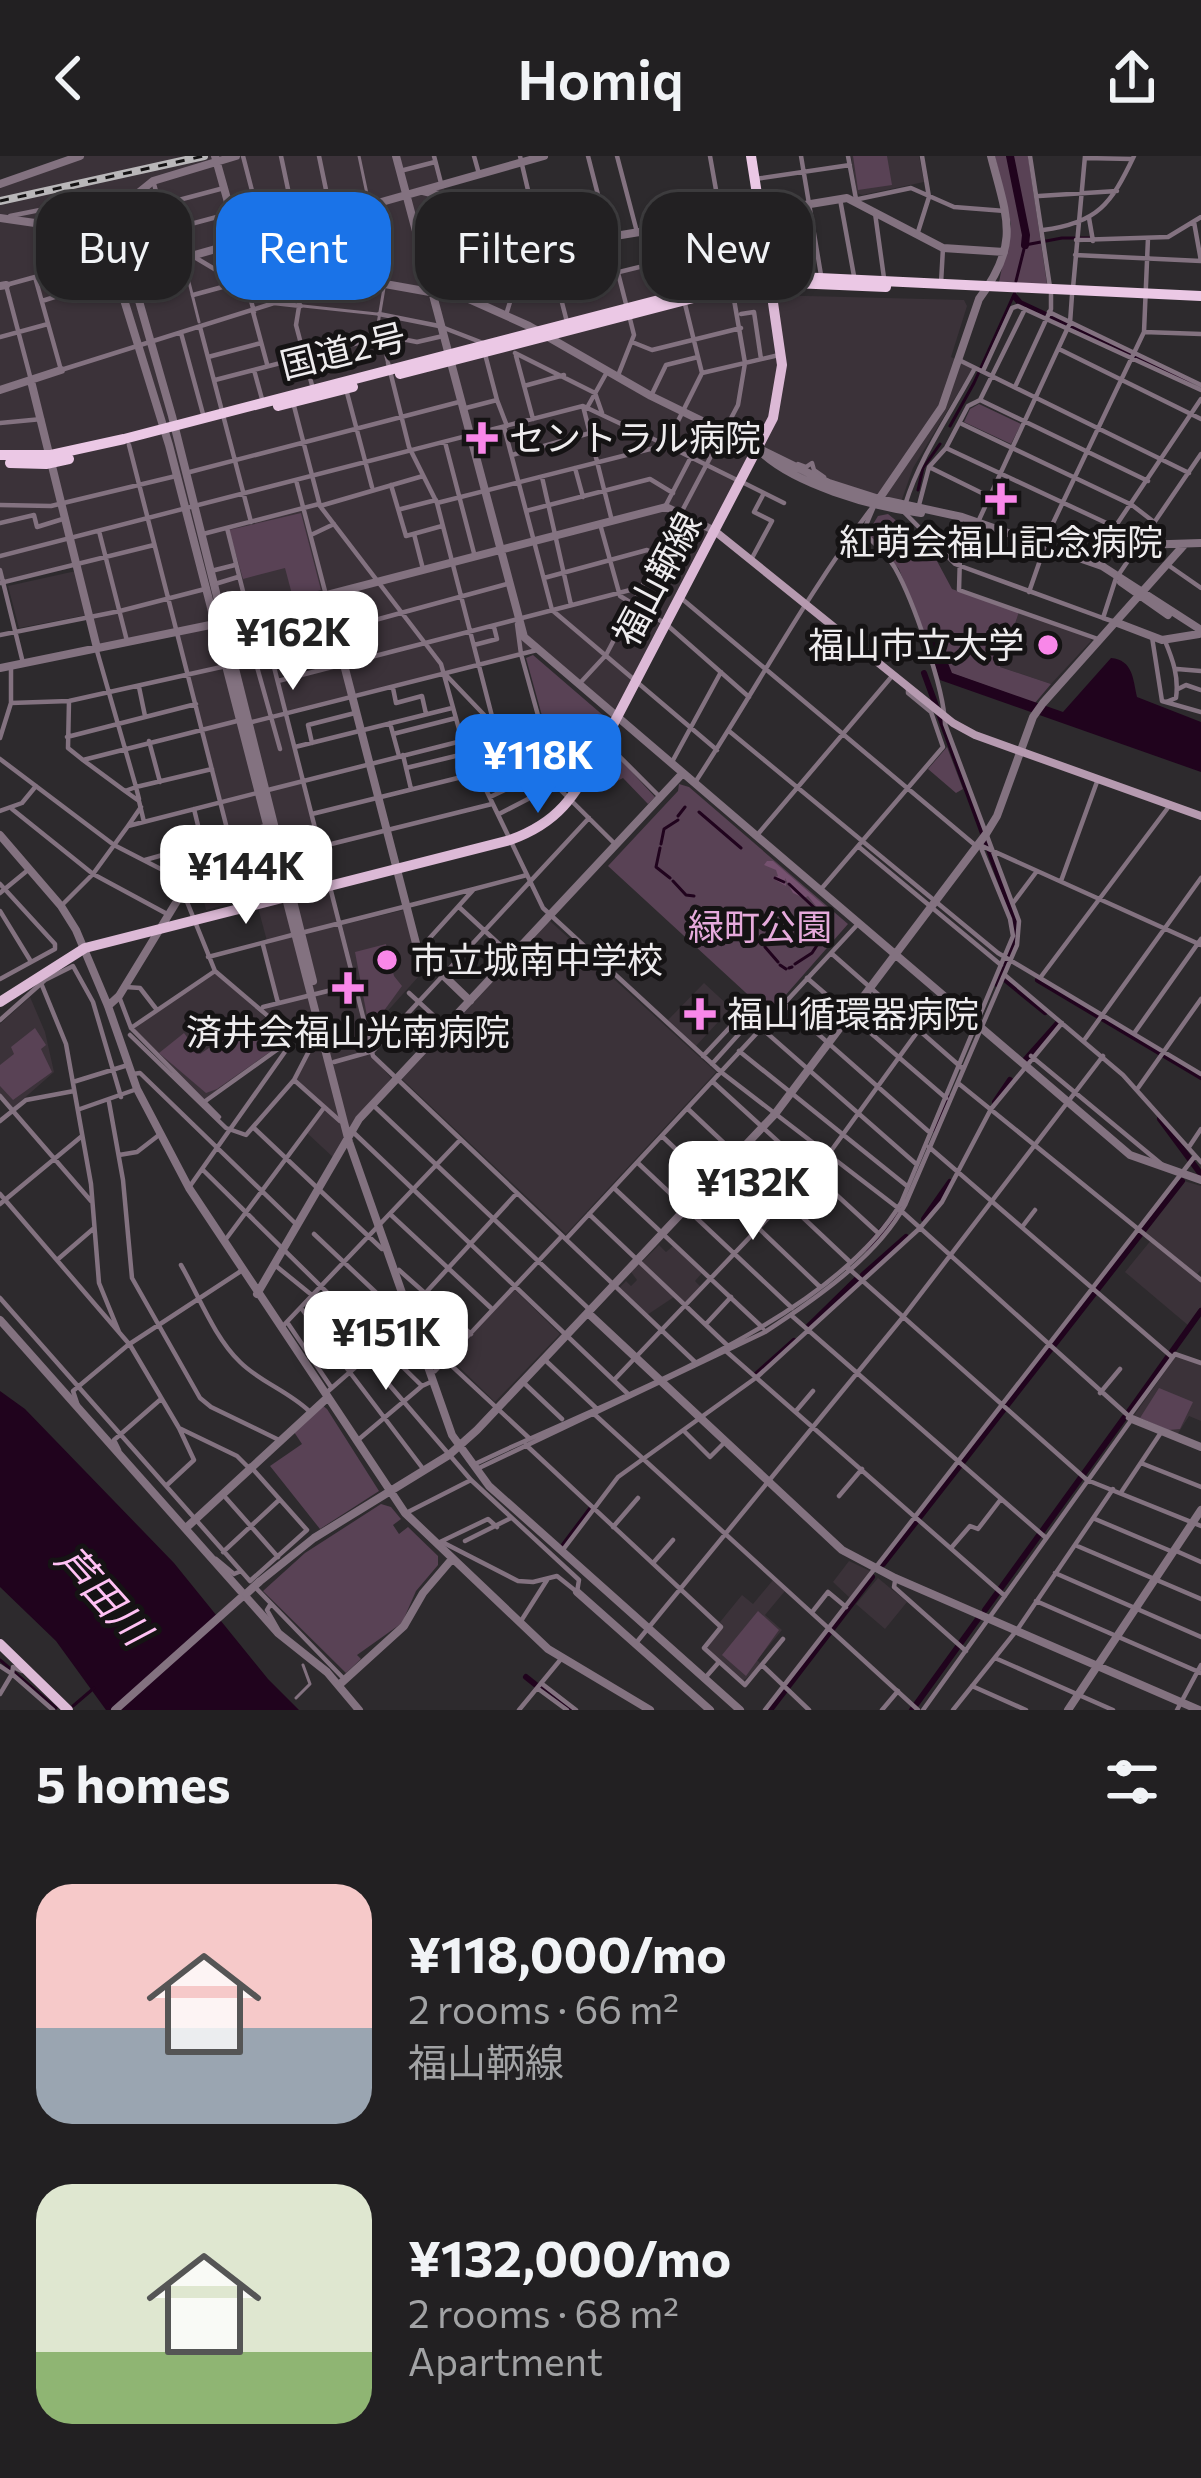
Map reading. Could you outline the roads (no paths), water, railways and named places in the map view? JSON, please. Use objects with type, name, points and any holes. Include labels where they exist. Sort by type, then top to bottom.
[{"type":"highway","points":[[751,156],[756,192]]},
{"type":"highway","name":"国道2号","points":[[813,277],[987,289]]},
{"type":"highway","name":"国道2号","points":[[813,282],[1201,299]]},
{"type":"highway","name":"国道2号","points":[[52,459],[671,300]]},
{"type":"highway","name":"国道2号","points":[[0,459],[52,459],[129,445],[204,418],[346,388],[389,370]]},
{"type":"main road","name":"福山鞆線","points":[[762,450],[773,418],[781,355],[774,300]]},
{"type":"main road","name":"福山鞆線","points":[[0,1006],[85,949],[510,841],[545,825],[570,800],[602,746],[778,419],[788,367],[776,300]]},
{"type":"main road","points":[[716,532],[908,688],[974,735],[1201,816]]},
{"type":"main road","points":[[3,1647],[32,1672],[62,1709]]},
{"type":"street","points":[[0,184],[80,156]]},
{"type":"street","points":[[139,192],[153,181],[217,158],[239,156],[250,192]]},
{"type":"street","points":[[281,156],[289,192]]},
{"type":"street","points":[[319,156],[326,192]]},
{"type":"street","points":[[359,156],[367,192]]},
{"type":"street","points":[[396,156],[415,228]]},
{"type":"street","points":[[474,156],[479,174]]},
{"type":"street","points":[[391,198],[520,158],[544,156]]},
{"type":"street","points":[[588,156],[597,192]]},
{"type":"street","points":[[616,156],[637,232]]},
{"type":"street","points":[[710,156],[716,192]]},
{"type":"street","points":[[801,156],[807,192]]},
{"type":"street","points":[[848,156],[855,200],[874,213],[943,248],[1004,252]]},
{"type":"street","points":[[917,235],[929,197],[922,156]]},
{"type":"street","points":[[694,786],[804,603],[942,407],[1009,235],[991,156]]},
{"type":"street","points":[[1015,387],[1048,314],[1051,291],[1030,156]]},
{"type":"street","points":[[978,522],[1070,325],[1076,225],[1085,157],[1133,158],[1118,191],[1089,218],[1076,225],[1041,230]]},
{"type":"street","points":[[217,158],[225,192]]},
{"type":"street","points":[[520,158],[528,192]]},
{"type":"street","points":[[400,171],[435,159],[443,192]]},
{"type":"street","points":[[754,179],[850,165]]},
{"type":"street","points":[[153,181],[156,192]]},
{"type":"street","points":[[813,202],[855,200],[928,185]]},
{"type":"street","points":[[192,196],[224,188]]},
{"type":"street","points":[[911,188],[954,207],[1005,211]]},
{"type":"street","points":[[421,191],[425,192]]},
{"type":"street","points":[[1037,196],[1118,191]]},
{"type":"street","points":[[840,199],[855,278]]},
{"type":"street","points":[[2,218],[36,212]]},
{"type":"street","points":[[874,213],[884,280]]},
{"type":"street","points":[[1076,240],[1168,237],[1201,217]]},
{"type":"street","points":[[2,218],[35,223],[36,227]]},
{"type":"street","points":[[1089,218],[1094,241]]},
{"type":"street","points":[[1075,255],[1201,261],[1194,222]]},
{"type":"street","points":[[813,227],[821,276]]},
{"type":"street","points":[[618,235],[642,231]]},
{"type":"street","points":[[1029,592],[1073,478],[1144,332],[1148,238]]},
{"type":"street","points":[[941,284],[943,248]]},
{"type":"street","points":[[192,258],[216,251]]},
{"type":"street","points":[[195,257],[216,270]]},
{"type":"street","points":[[617,378],[632,342],[618,275]]},
{"type":"street","points":[[61,370],[35,277],[3,285],[42,419],[144,822]]},
{"type":"street","points":[[193,295],[216,289]]},
{"type":"street","points":[[192,292],[251,522]]},
{"type":"street","points":[[122,300],[170,430]]},
{"type":"street","points":[[139,300],[349,1133]]},
{"type":"street","points":[[251,300],[267,367]]},
{"type":"street","points":[[268,300],[380,314],[484,348],[552,610],[717,750]]},
{"type":"street","points":[[300,300],[296,326],[313,389]]},
{"type":"street","points":[[382,300],[382,339],[410,450],[436,502],[494,724]]},
{"type":"street","points":[[433,300],[558,789]]},
{"type":"street","points":[[472,300],[683,412],[877,502]]},
{"type":"street","points":[[510,317],[514,300]]},
{"type":"street","points":[[563,300],[573,326],[573,352]]},
{"type":"street","points":[[399,510],[666,445],[702,373],[683,300]]},
{"type":"street","points":[[579,685],[606,655],[742,391],[745,363],[735,300]]},
{"type":"street","points":[[0,390],[274,303]]},
{"type":"street","points":[[1200,633],[1166,641],[962,567],[911,523],[904,508],[917,468],[1012,308],[1048,314],[1201,388]]},
{"type":"street","points":[[919,508],[929,467],[946,448],[968,406],[980,400],[1025,309]]},
{"type":"street","points":[[738,314],[754,312],[761,359]]},
{"type":"street","points":[[510,317],[517,326],[513,344],[532,419]]},
{"type":"street","points":[[0,337],[48,324]]},
{"type":"street","points":[[632,342],[652,350],[741,328]]},
{"type":"street","points":[[214,380],[382,339],[417,342],[441,331]]},
{"type":"street","points":[[1144,332],[1201,334]]},
{"type":"street","points":[[182,333],[204,418]]},
{"type":"street","points":[[208,357],[261,343]]},
{"type":"street","points":[[513,344],[596,393],[602,413]]},
{"type":"street","points":[[1059,349],[1201,419]]},
{"type":"street","points":[[702,373],[781,355]]},
{"type":"street","points":[[651,396],[666,365],[698,357]]},
{"type":"street","points":[[959,360],[1189,473]]},
{"type":"street","points":[[254,370],[262,403]]},
{"type":"street","points":[[607,372],[586,406],[612,521]]},
{"type":"street","points":[[524,386],[564,375]]},
{"type":"street","points":[[346,388],[372,490]]},
{"type":"street","points":[[292,398],[320,505],[445,674],[615,844]]},
{"type":"street","points":[[0,505],[62,504],[402,417],[497,400]]},
{"type":"street","points":[[980,400],[1149,481]]},
{"type":"street","points":[[1102,566],[1115,527],[1201,400]]},
{"type":"street","points":[[0,556],[586,406],[784,503]]},
{"type":"street","points":[[0,423],[42,419]]},
{"type":"street","points":[[959,423],[1132,505],[1154,522]]},
{"type":"street","points":[[512,455],[590,434]]},
{"type":"street","points":[[445,442],[475,557]]},
{"type":"street","points":[[129,445],[247,907]]},
{"type":"street","points":[[946,448],[1115,527]]},
{"type":"street","points":[[762,450],[826,489],[961,522],[1102,566],[1200,633]]},
{"type":"street","points":[[1103,618],[1117,576],[1201,454]]},
{"type":"street","points":[[666,507],[691,457]]},
{"type":"street","points":[[929,467],[988,496]]},
{"type":"street","points":[[575,468],[583,497]]},
{"type":"street","points":[[202,535],[424,476]]},
{"type":"street","points":[[542,476],[571,605]]},
{"type":"street","points":[[526,512],[650,479],[673,493]]},
{"type":"street","points":[[296,480],[418,951],[470,1001]]},
{"type":"street","points":[[392,484],[405,534],[442,526]]},
{"type":"street","points":[[752,560],[772,521],[754,512],[764,493]]},
{"type":"street","points":[[864,534],[877,502]]},
{"type":"street","points":[[190,507],[202,535],[211,586]]},
{"type":"street","points":[[0,738],[11,703],[5,666],[177,633],[666,507],[716,532]]},
{"type":"street","points":[[904,508],[978,522],[1117,576]]},
{"type":"street","points":[[0,523],[34,514],[37,527],[66,518]]},
{"type":"street","points":[[961,522],[959,590],[1100,640]]},
{"type":"street","points":[[310,535],[334,524]]},
{"type":"street","points":[[600,524],[618,593],[666,624],[749,697]]},
{"type":"street","points":[[227,528],[280,749]]},
{"type":"street","points":[[99,530],[127,641]]},
{"type":"street","points":[[852,530],[864,534],[894,565],[901,580],[942,714],[1021,931],[980,1028]]},
{"type":"street","points":[[414,534],[424,570]]},
{"type":"street","points":[[1138,545],[1201,543]]},
{"type":"street","points":[[257,1583],[449,1455],[763,1128],[979,845],[1043,703],[1184,544]]},
{"type":"street","points":[[2,582],[154,545]]},
{"type":"street","points":[[544,578],[647,550],[658,555]]},
{"type":"street","points":[[211,571],[236,565]]},
{"type":"street","points":[[1168,565],[1201,587]]},
{"type":"street","points":[[0,570],[23,663]]},
{"type":"street","points":[[0,635],[120,611],[239,577]]},
{"type":"street","points":[[269,649],[507,584]]},
{"type":"street","points":[[278,681],[640,589]]},
{"type":"street","points":[[681,598],[979,845],[1200,942],[1133,1034]]},
{"type":"street","points":[[0,610],[9,607]]},
{"type":"street","points":[[260,612],[373,1051],[397,1080],[696,1363]]},
{"type":"street","points":[[517,621],[537,650],[754,838],[980,1028],[1076,1093],[1165,1169]]},
{"type":"street","points":[[220,622],[226,666],[243,720]]},
{"type":"street","points":[[474,645],[497,639],[494,625]]},
{"type":"street","points":[[1152,637],[1168,704]]},
{"type":"street","points":[[1166,641],[1178,688],[1176,698],[1168,704]]},
{"type":"street","points":[[83,760],[202,727],[287,716],[537,650]]},
{"type":"street","points":[[11,703],[69,701],[226,666]]},
{"type":"street","points":[[1176,669],[1201,671]]},
{"type":"street","points":[[670,766],[721,672]]},
{"type":"street","points":[[445,674],[462,740],[550,915],[721,1072],[899,1210],[1130,1418],[1201,1447]]},
{"type":"street","points":[[754,838],[892,675]]},
{"type":"street","points":[[139,687],[146,716]]},
{"type":"street","points":[[0,691],[11,688]]},
{"type":"street","points":[[393,688],[396,703],[422,696],[427,714]]},
{"type":"street","points":[[818,892],[944,746],[931,712],[908,688]]},
{"type":"street","points":[[1178,688],[1201,690]]},
{"type":"street","points":[[69,701],[68,748],[140,804]]},
{"type":"street","points":[[68,737],[196,704]]},
{"type":"street","points":[[1168,704],[1201,712]]},
{"type":"street","points":[[295,747],[453,708]]},
{"type":"street","points":[[312,742],[308,725],[357,712]]},
{"type":"street","points":[[393,734],[456,718]]},
{"type":"street","points":[[390,723],[411,789]]},
{"type":"street","points":[[128,826],[500,730]]},
{"type":"street","points":[[729,731],[932,904],[1006,960],[1199,1070]]},
{"type":"street","points":[[149,741],[160,782]]},
{"type":"street","points":[[602,746],[618,755],[660,796]]},
{"type":"street","points":[[406,768],[468,753]]},
{"type":"street","points":[[0,759],[114,845],[186,887],[193,920],[215,970],[309,1051],[325,1048]]},
{"type":"street","points":[[109,1006],[186,887],[491,800],[511,787],[500,762],[311,814]]},
{"type":"street","points":[[498,814],[528,799],[551,767]]},
{"type":"street","points":[[125,791],[212,769]]},
{"type":"street","points":[[257,1294],[349,1133],[681,775]]},
{"type":"street","points":[[1061,881],[1098,779]]},
{"type":"street","points":[[0,811],[12,809],[36,786]]},
{"type":"street","points":[[262,791],[266,826],[279,858]]},
{"type":"street","points":[[61,906],[93,874],[140,804]]},
{"type":"street","points":[[1040,979],[1170,805]]},
{"type":"street","points":[[12,809],[93,874],[169,915]]},
{"type":"street","points":[[194,809],[202,842]]},
{"type":"street","points":[[334,1061],[373,1051],[589,818]]},
{"type":"street","points":[[145,860],[266,826]]},
{"type":"street","points":[[0,835],[61,906],[127,1035],[230,1131],[246,1135],[255,1129],[294,1080],[309,1051]]},
{"type":"street","points":[[899,1210],[930,1132],[1003,978],[1012,925],[979,845]]},
{"type":"street","points":[[0,980],[55,949],[56,944],[2,888],[29,869]]},
{"type":"street","points":[[1012,903],[1037,871]]},
{"type":"street","points":[[1084,1041],[1201,878]]},
{"type":"street","points":[[207,958],[529,879]]},
{"type":"street","points":[[418,951],[474,889]]},
{"type":"street","points":[[459,907],[512,956]]},
{"type":"street","points":[[0,911],[30,960]]},
{"type":"street","points":[[357,1441],[434,1376],[857,925]]},
{"type":"street","points":[[263,943],[278,1003]]},
{"type":"street","points":[[831,952],[962,1068]]},
{"type":"street","points":[[0,1020],[41,983],[73,966],[94,1002],[124,1096]]},
{"type":"street","points":[[109,1046],[215,970]]},
{"type":"street","points":[[808,978],[946,1098]]},
{"type":"street","points":[[1003,978],[1137,1089],[1189,1147],[1192,1160]]},
{"type":"street","points":[[41,983],[66,1044],[92,1201],[99,1283],[119,1332]]},
{"type":"street","points":[[260,1008],[356,984]]},
{"type":"street","points":[[122,992],[140,988],[157,1010]]},
{"type":"street","points":[[122,992],[130,1069],[159,1135],[222,1243],[284,1325],[406,1513],[435,1545],[456,1556],[518,1581],[552,1576]]},
{"type":"street","points":[[409,993],[446,1027]]},
{"type":"street","points":[[314,994],[349,1133],[434,1376]]},
{"type":"street","points":[[614,1380],[828,1155],[943,997]]},
{"type":"street","points":[[1137,1089],[1201,999]]},
{"type":"street","points":[[784,1004],[930,1132]]},
{"type":"street","points":[[703,1056],[748,1008],[756,1015],[712,1064]]},
{"type":"street","points":[[562,1551],[618,1478],[757,1377],[920,1228],[942,1202],[992,1109],[1061,1024]]},
{"type":"street","points":[[761,1028],[916,1164]]},
{"type":"street","points":[[127,1035],[217,1119]]},
{"type":"street","points":[[204,1102],[294,1039]]},
{"type":"street","points":[[189,1188],[294,1039]]},
{"type":"street","points":[[740,1052],[907,1186]]},
{"type":"street","points":[[636,1643],[903,1317],[1102,1058]]},
{"type":"street","points":[[1027,1061],[1130,1155],[1201,1180]]},
{"type":"street","points":[[472,1468],[726,1349],[790,1312],[880,1236],[899,1210],[962,1068]]},
{"type":"street","points":[[73,1082],[115,1070],[140,1073],[299,1226]]},
{"type":"street","points":[[294,1080],[629,1394]]},
{"type":"street","points":[[713,1082],[880,1236]]},
{"type":"street","points":[[958,1083],[1201,1280]]},
{"type":"street","points":[[78,1110],[136,1089]]},
{"type":"street","points":[[0,1121],[26,1100],[74,1091]]},
{"type":"street","points":[[0,1096],[92,1201]]},
{"type":"street","points":[[112,1114],[124,1096]]},
{"type":"street","points":[[109,1102],[119,1155],[128,1260],[157,1328],[204,1402],[279,1439]]},
{"type":"street","points":[[374,1105],[826,1538],[895,1578],[1097,1665],[1179,1706],[1199,1710]]},
{"type":"street","points":[[222,1243],[324,1108]]},
{"type":"street","points":[[688,1109],[860,1279],[1084,1478],[1197,1524]]},
{"type":"street","points":[[255,1129],[368,1237],[386,1248]]},
{"type":"street","points":[[1189,1147],[1201,1129]]},
{"type":"street","points":[[119,1155],[137,1151],[159,1135]]},
{"type":"street","points":[[82,1136],[2,1199],[130,1345],[179,1428],[194,1460],[165,1486]]},
{"type":"street","points":[[662,1136],[819,1286]]},
{"type":"street","points":[[284,1325],[460,1140]]},
{"type":"street","points":[[927,1145],[1172,1357]]},
{"type":"street","points":[[1192,1160],[1201,1162]]},
{"type":"street","points":[[765,1710],[1192,1160]]},
{"type":"street","points":[[638,1162],[809,1330],[1042,1535]]},
{"type":"street","points":[[203,1170],[422,1385]]},
{"type":"street","points":[[614,1188],[763,1328]]},
{"type":"street","points":[[186,1528],[366,1358],[517,1193]]},
{"type":"street","points":[[1022,1227],[1035,1210]]},
{"type":"street","points":[[590,1214],[706,1324],[726,1349],[1001,1592]]},
{"type":"street","points":[[383,1221],[386,1248],[472,1468],[471,1480]]},
{"type":"street","points":[[383,1221],[448,1269],[492,1310]]},
{"type":"street","points":[[57,1260],[93,1229]]},
{"type":"street","points":[[314,1234],[408,1312]]},
{"type":"street","points":[[181,1265],[242,1364],[291,1394],[309,1412]]},
{"type":"street","points":[[275,1265],[313,1295],[449,1455],[472,1468],[740,1710]]},
{"type":"street","points":[[726,1349],[790,1312],[847,1265]]},
{"type":"street","points":[[76,1389],[130,1345],[241,1270]]},
{"type":"street","points":[[399,1270],[471,1334]]},
{"type":"street","points":[[706,1324],[731,1297]]},
{"type":"street","points":[[0,1298],[194,1520],[257,1583],[270,1605],[342,1683],[358,1710]]},
{"type":"street","points":[[301,1308],[424,1470]]},
{"type":"street","points":[[0,1320],[278,1633],[342,1683]]},
{"type":"street","points":[[424,1340],[499,1407],[525,1442],[721,1627],[704,1648],[745,1684],[783,1640]]},
{"type":"street","points":[[544,1359],[643,1461],[921,1710],[1172,1357],[1176,1354],[1201,1363]]},
{"type":"street","points":[[1100,1393],[1120,1369]]},
{"type":"street","points":[[523,1382],[564,1421]]},
{"type":"street","points":[[56,1383],[76,1389]]},
{"type":"street","points":[[76,1389],[81,1411]]},
{"type":"street","points":[[796,1412],[813,1391]]},
{"type":"street","points":[[124,1460],[114,1440],[161,1399]]},
{"type":"street","points":[[525,1442],[591,1411]]},
{"type":"street","points":[[118,1710],[245,1597],[307,1530],[250,1467],[179,1428]]},
{"type":"street","points":[[684,1431],[710,1457],[724,1442]]},
{"type":"street","points":[[1122,1492],[1162,1431]]},
{"type":"street","points":[[1142,1463],[1201,1487]]},
{"type":"street","points":[[839,1496],[862,1469]]},
{"type":"street","points":[[406,1513],[471,1480]]},
{"type":"street","points":[[471,1480],[579,1580],[577,1592]]},
{"type":"street","points":[[953,1710],[1017,1630],[1113,1489]]},
{"type":"street","points":[[226,1498],[278,1557]]},
{"type":"street","points":[[613,1526],[638,1498]]},
{"type":"street","points":[[951,1548],[970,1526],[978,1529],[1001,1498]]},
{"type":"street","points":[[223,1552],[279,1500]]},
{"type":"street","points":[[1068,1710],[1197,1524],[1201,1510]]},
{"type":"street","points":[[465,1541],[511,1518]]},
{"type":"street","points":[[1093,1518],[1201,1562]]},
{"type":"street","points":[[435,1545],[488,1520],[497,1527]]},
{"type":"street","points":[[653,1563],[673,1540]]},
{"type":"street","points":[[1075,1545],[1201,1599]]},
{"type":"street","points":[[205,1551],[235,1574],[241,1571]]},
{"type":"street","points":[[456,1556],[561,1658],[650,1710]]},
{"type":"street","points":[[342,1683],[404,1626],[423,1592],[456,1556]]},
{"type":"street","points":[[521,1621],[561,1564]]},
{"type":"street","points":[[1055,1573],[1201,1637]]},
{"type":"street","points":[[552,1576],[577,1592],[710,1710]]},
{"type":"street","points":[[895,1578],[894,1587],[966,1651]]},
{"type":"street","points":[[811,1612],[828,1592],[846,1607]]},
{"type":"street","points":[[1036,1601],[1200,1670],[1179,1706]]},
{"type":"street","points":[[270,1605],[267,1610],[278,1633]]},
{"type":"street","points":[[0,1694],[12,1671],[3,1647]]},
{"type":"street","points":[[519,1710],[561,1658]]},
{"type":"street","points":[[995,1658],[1114,1710]]},
{"type":"street","points":[[705,1678],[719,1662]]},
{"type":"street","points":[[296,1698],[310,1684],[303,1665]]},
{"type":"street","points":[[0,1666],[62,1709]]},
{"type":"street","points":[[763,1666],[809,1710]]},
{"type":"street","points":[[12,1671],[32,1672]]},
{"type":"street","points":[[539,1685],[572,1710]]},
{"type":"street","points":[[972,1686],[1026,1710]]},
{"type":"street","points":[[882,1710],[898,1691]]},
{"type":"water","points":[[937,636],[952,673],[1063,712],[1111,658],[1124,662],[1137,697],[1201,722],[1201,772],[940,680],[926,640]]},
{"type":"water","name":"芦田川","points":[[0,1391],[25,1409],[174,1563],[299,1710],[106,1710],[56,1641],[0,1587]]},
{"type":"waterway","points":[[1010,156],[1025,245]]},
{"type":"waterway","points":[[1016,281],[1025,245],[1092,238]]},
{"type":"waterway","points":[[950,426],[1016,290]]},
{"type":"waterway","points":[[1015,297],[1189,382]]},
{"type":"waterway","points":[[918,490],[923,468],[940,444]]},
{"type":"waterway","points":[[924,673],[1016,923],[1016,941],[998,985]]},
{"type":"waterway","points":[[678,816],[685,807]]},
{"type":"waterway","points":[[699,812],[741,848]]},
{"type":"waterway","points":[[661,844],[664,829],[678,820]]},
{"type":"waterway","points":[[660,848],[656,867],[670,878]]},
{"type":"waterway","points":[[775,878],[784,882]]},
{"type":"waterway","points":[[673,881],[686,895],[694,896]]},
{"type":"waterway","points":[[789,884],[821,914]]},
{"type":"waterway","points":[[795,964],[812,953],[827,930],[824,918]]},
{"type":"waterway","points":[[735,926],[750,934]]},
{"type":"waterway","points":[[753,937],[762,944]]},
{"type":"waterway","points":[[765,947],[778,962]]},
{"type":"waterway","points":[[780,965],[786,969]]},
{"type":"waterway","points":[[1001,976],[1045,1012]]},
{"type":"waterway","points":[[1038,980],[1201,1077]]},
{"type":"waterway","points":[[1026,1059],[1058,1023]]},
{"type":"waterway","points":[[995,1102],[1010,1080]]},
{"type":"waterway","points":[[934,1129],[949,1098]]},
{"type":"waterway","points":[[1160,1119],[1200,1173]]},
{"type":"waterway","points":[[883,1564],[1182,1181]]},
{"type":"waterway","points":[[924,1219],[950,1182]]},
{"type":"waterway","points":[[867,1248],[901,1208]]},
{"type":"waterway","points":[[863,1275],[906,1237]]},
{"type":"waterway","points":[[808,1327],[857,1279]]},
{"type":"waterway","points":[[1171,1353],[1201,1311]]},
{"type":"waterway","points":[[756,1375],[794,1341]]},
{"type":"waterway","points":[[1128,1413],[1168,1357]]},
{"type":"waterway","points":[[985,1610],[1124,1418]]},
{"type":"waterway","points":[[564,1545],[591,1509]]},
{"type":"waterway","points":[[770,1710],[872,1577]]},
{"type":"waterway","points":[[912,1710],[978,1619]]},
{"type":"waterway","points":[[0,1660],[56,1708]]},
{"type":"waterway","points":[[526,1677],[536,1685]]},
{"type":"waterway","points":[[541,1687],[571,1710]]},
{"type":"waterway","points":[[73,1706],[94,1688]]},
{"type":"railway","points":[[0,201],[204,156]]},
{"type":"place","name":"セントラル病院","points":[[482,438]]},
{"type":"place","name":"紅萌会福山記念病院","points":[[1001,499]]},
{"type":"place","name":"福山市立大学","points":[[1048,645]]},
{"type":"place","name":"市立城南中学校","points":[[387,960]]},
{"type":"place","name":"済井会福山光南病院","points":[[348,988]]},
{"type":"place","name":"福山循環器病院","points":[[700,1014]]},
{"type":"park label","name":"緑町公園","points":[[760,927]]}]
